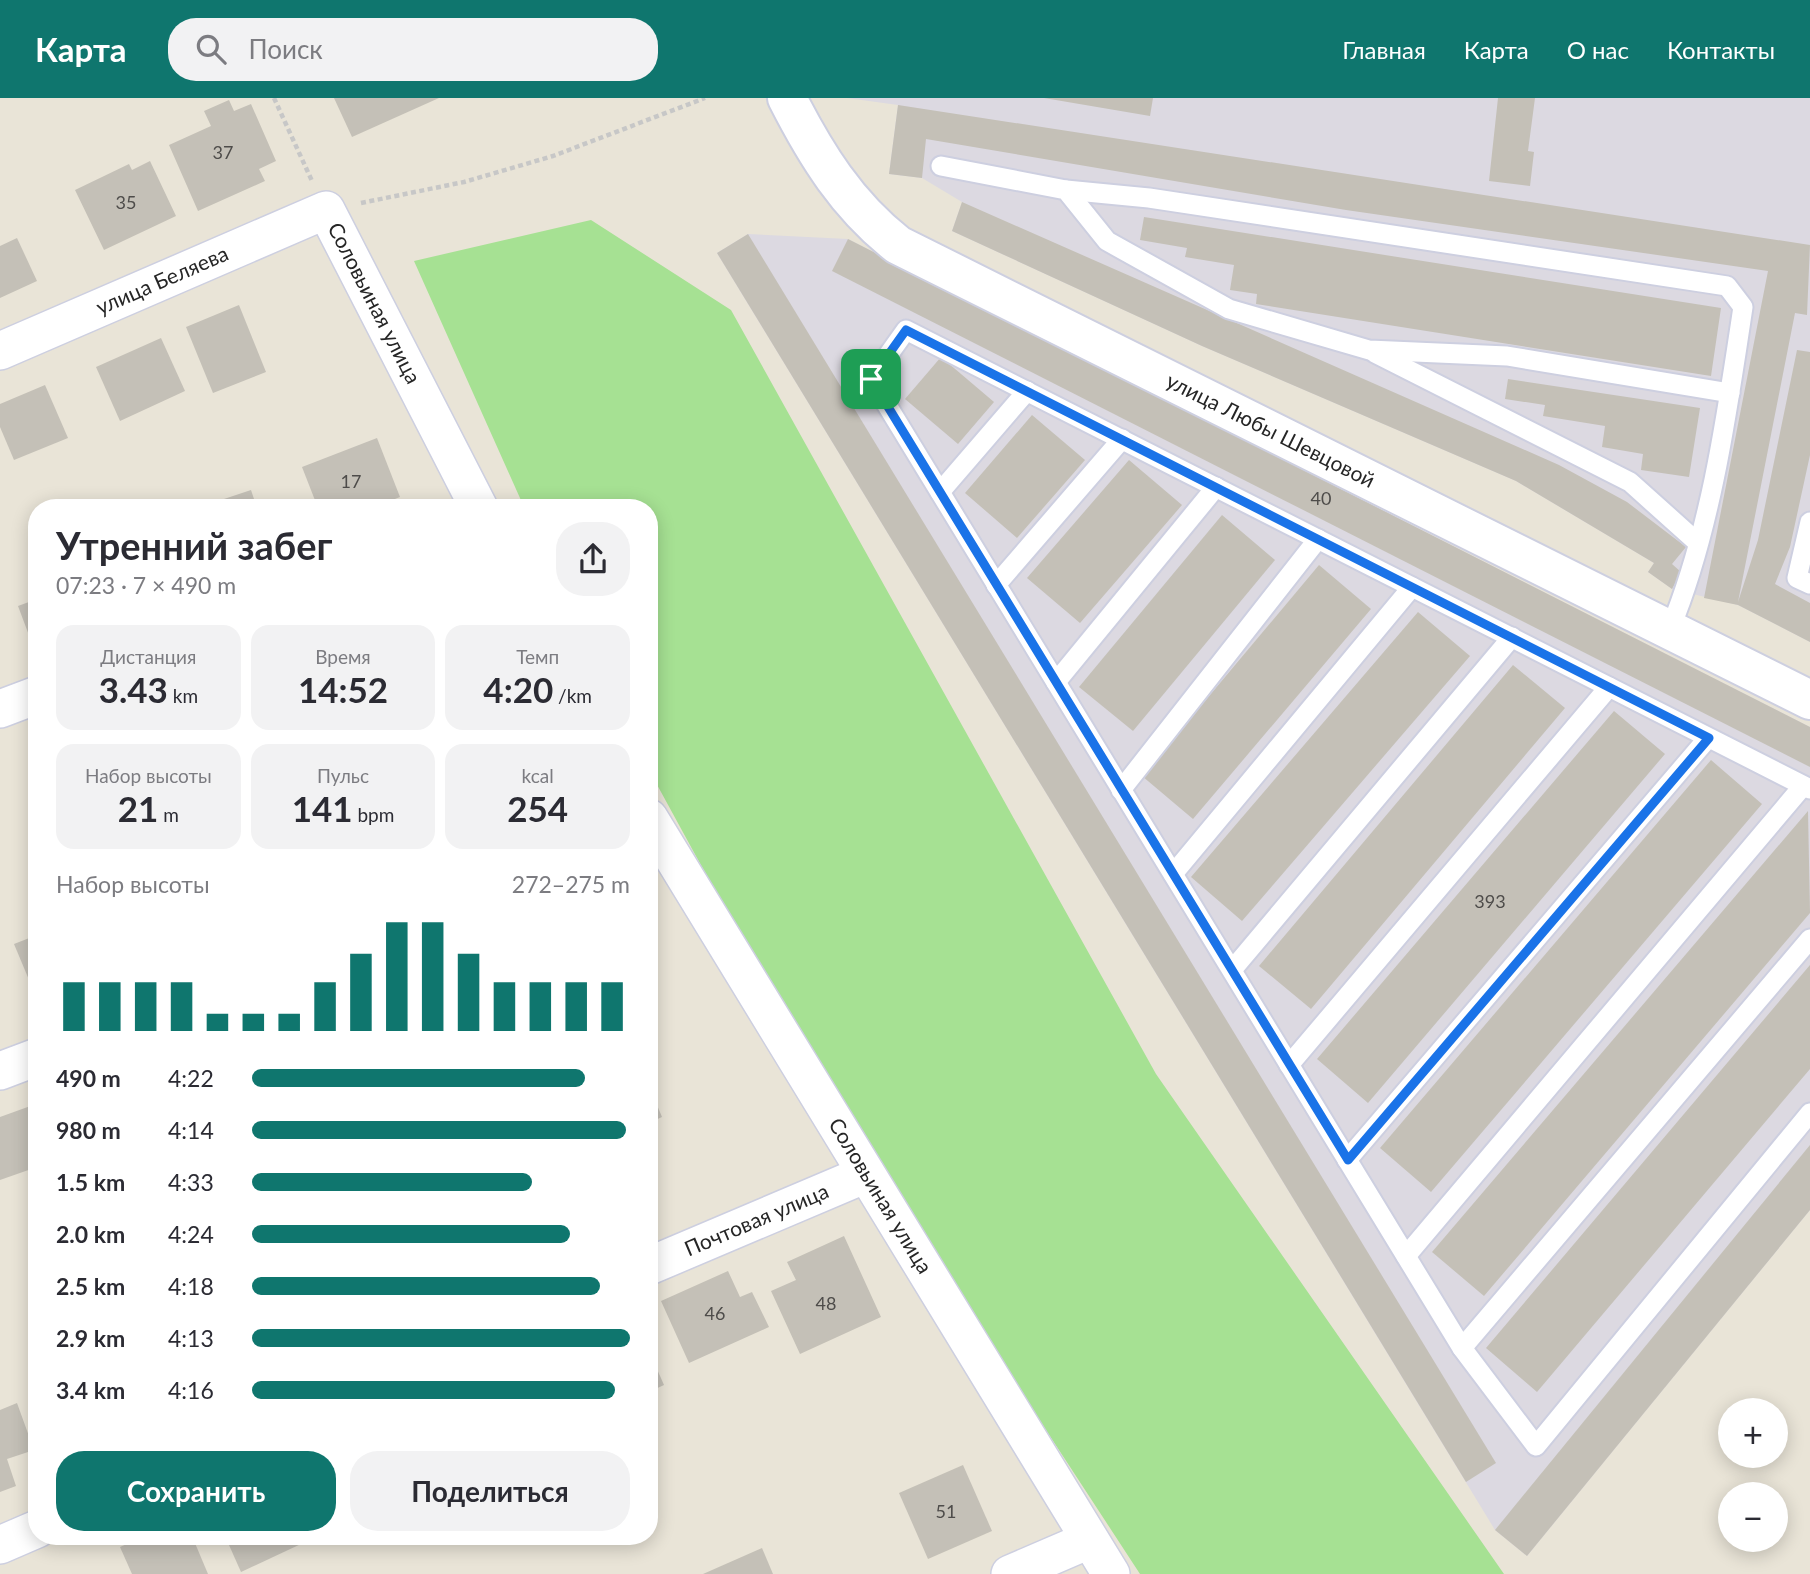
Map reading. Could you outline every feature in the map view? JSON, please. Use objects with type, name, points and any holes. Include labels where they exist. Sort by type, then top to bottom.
[{"type":"street","name":"улица Любы Шевцовой","points":[[787,98],[824,165],[846,196],[874,226],[898,245],[1810,700]]},
{"type":"street","name":"улица Беляева","points":[[0,351],[326,209]]},
{"type":"street","name":"Соловьиная улица","points":[[326,209],[474,499]]},
{"type":"street","points":[[0,709],[28,698]]},
{"type":"street","name":"Соловьиная улица","points":[[658,834],[1111,1574]]},
{"type":"street","points":[[0,1071],[28,1060]]},
{"type":"street","name":"Почтовая улица","points":[[658,1262],[866,1174]]},
{"type":"street","points":[[0,1545],[28,1533]]},
{"type":"street","points":[[1010,1574],[1089,1540]]},
{"type":"lane","points":[[940,166],[1066,190],[1149,198],[1727,286],[1744,307],[1730,393],[1688,587],[1670,629]]},
{"type":"lane","points":[[1066,190],[1107,242],[1229,309],[1369,350],[1630,482],[1698,543]]},
{"type":"lane","points":[[1406,1256],[1807,787],[906,330],[871,379],[1462,1348],[1536,1446],[1810,1113]]},
{"type":"lane","points":[[1369,350],[1507,356],[1730,393]]},
{"type":"lane","points":[[940,492],[1027,391]]},
{"type":"lane","points":[[996,585],[1122,439]]},
{"type":"lane","points":[[1056,682],[1216,487]]},
{"type":"lane","points":[[1810,522],[1797,578],[1810,584]]},
{"type":"lane","points":[[1121,790],[1318,539]]},
{"type":"lane","points":[[1173,874],[1412,587]]},
{"type":"lane","points":[[1232,970],[1512,637]]},
{"type":"lane","points":[[1289,1065],[1609,687]]},
{"type":"lane","points":[[1348,1160],[1709,738]]},
{"type":"lane","points":[[1462,1348],[1810,939]]},
{"type":"path","name":"Соловьиная улица","points":[[274,98],[326,209]]},
{"type":"path","points":[[326,209],[464,183],[553,156],[705,98]]},
{"type":"shaded area","points":[[847,98],[1810,98],[1810,642],[1738,605],[1672,589],[1648,572],[1654,563],[1516,481],[1202,346],[952,231],[962,202],[922,178],[889,174],[898,105]]},
{"type":"shaded area","points":[[748,234],[848,239],[1810,727],[1810,1210],[1527,1556],[1495,1530],[717,253]]},
{"type":"green space","points":[[591,220],[731,310],[1156,1074],[1504,1574],[1140,1574],[993,1349],[775,1001],[658,786],[658,499],[520,499],[414,261]]},
{"type":"building","points":[[334,98],[439,98],[352,137]]},
{"type":"building","points":[[1044,98],[1153,98],[1150,116]]},
{"type":"building","points":[[1498,98],[1535,98],[1528,151],[1534,152],[1530,186],[1489,181]]},
{"type":"building","points":[[229,100],[234,111],[251,104],[276,161],[259,169],[265,181],[198,211],[169,145],[211,126],[204,111]]},
{"type":"building","points":[[898,105],[1810,245],[1807,315],[1795,313],[1738,602],[1758,540],[1797,350],[1810,352],[1810,455],[1790,547],[1775,584],[1810,603],[1810,642],[1738,605],[1704,598],[1768,271],[1346,210],[926,139],[922,178],[889,174]]},
{"type":"building","points":[[150,161],[176,216],[104,250],[75,190],[129,164],[132,170]]},
{"type":"building","points":[[962,202],[1559,465],[1627,502],[1686,547],[1672,564],[1681,572],[1672,589],[1648,572],[1654,563],[1516,481],[1202,346],[952,231]]},
{"type":"building","points":[[1144,217],[1721,308],[1711,376],[1256,304],[1257,294],[1230,290],[1234,265],[1185,257],[1187,248],[1140,240]]},
{"type":"building","points":[[748,234],[1496,1463],[1466,1482],[717,253]]},
{"type":"building","points":[[17,238],[37,281],[0,298],[0,246]]},
{"type":"building","points":[[848,239],[1810,727],[1810,767],[832,271]]},
{"type":"building","points":[[239,305],[266,372],[213,393],[186,327]]},
{"type":"building","points":[[161,338],[185,391],[120,421],[96,367]]},
{"type":"building","points":[[941,357],[994,402],[958,444],[905,399]]},
{"type":"building","points":[[1508,379],[1700,408],[1689,477],[1641,470],[1643,454],[1602,447],[1605,426],[1543,416],[1545,405],[1505,399]]},
{"type":"building","points":[[45,385],[68,438],[14,460],[0,427],[0,404]]},
{"type":"building","points":[[1032,415],[1085,460],[1017,538],[965,493]]},
{"type":"building","points":[[377,438],[400,497],[314,499],[302,467]]},
{"type":"building","points":[[1129,460],[1182,505],[1080,623],[1027,578]]},
{"type":"building","points":[[251,490],[254,499],[224,499]]},
{"type":"building","points":[[1222,515],[1275,560],[1133,731],[1079,687]]},
{"type":"building","points":[[1319,565],[1371,609],[1193,819],[1142,776]]},
{"type":"building","points":[[28,602],[28,633],[18,606]]},
{"type":"building","points":[[1418,612],[1470,656],[1242,921],[1191,877]]},
{"type":"building","points":[[1513,665],[1565,708],[1311,1009],[1259,966]]},
{"type":"building","points":[[1614,711],[1665,754],[1368,1103],[1317,1059]]},
{"type":"building","points":[[1711,760],[1762,804],[1431,1192],[1380,1148]]},
{"type":"building","points":[[1808,811],[1810,913],[1484,1296],[1432,1252]]},
{"type":"building","points":[[28,939],[28,977],[14,944]]},
{"type":"building","points":[[1810,965],[1810,1069],[1537,1392],[1486,1348]]},
{"type":"building","points":[[28,1107],[28,1170],[0,1180],[0,1117]]},
{"type":"building","points":[[1810,1145],[1810,1210],[1527,1556],[1495,1530]]},
{"type":"building","points":[[844,1236],[881,1317],[800,1354],[771,1291],[796,1280],[787,1262]]},
{"type":"building","points":[[728,1271],[740,1297],[752,1292],[769,1327],[689,1363],[661,1301]]},
{"type":"building","points":[[658,1371],[664,1385],[658,1388]]},
{"type":"building","points":[[17,1403],[28,1433],[28,1452],[7,1459],[16,1486],[0,1492],[0,1410]]},
{"type":"building","points":[[963,1465],[992,1531],[928,1559],[899,1493]]},
{"type":"building","points":[[196,1545],[208,1574],[132,1574],[120,1547]]},
{"type":"building","points":[[229,1545],[299,1545],[241,1572]]},
{"type":"building","points":[[762,1548],[773,1574],[703,1574]]},
{"type":"route","points":[[906,330],[1709,738],[1348,1160],[1121,790],[871,379],[906,330]]}]
